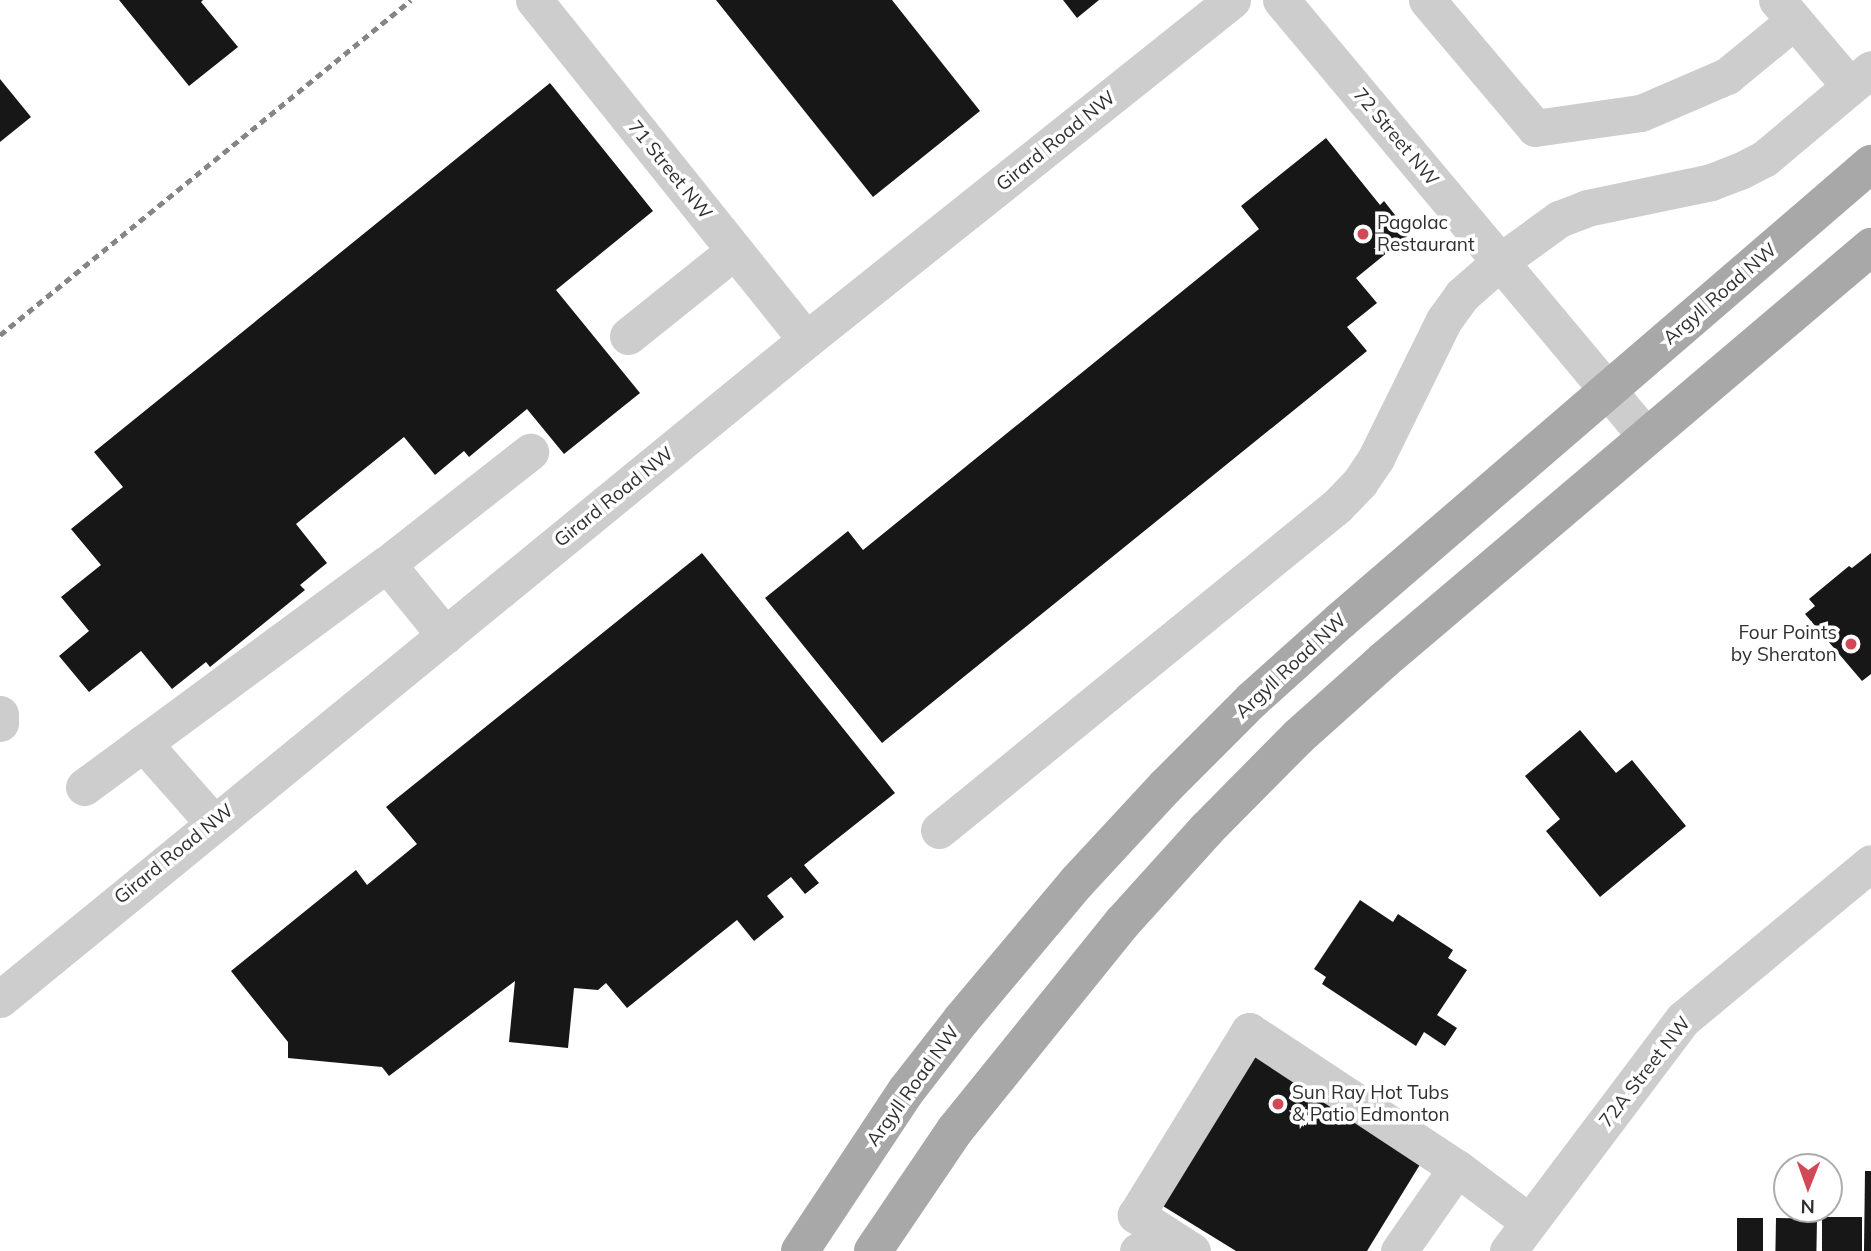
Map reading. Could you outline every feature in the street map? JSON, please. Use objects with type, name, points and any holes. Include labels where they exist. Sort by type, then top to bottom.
[{"type":"main road","name":"Argyll Road NW","points":[[800,1251],[906,1091],[961,1019],[1077,882],[1157,796],[1252,700],[1340,621],[1871,164]]},
{"type":"main road","points":[[873,1251],[955,1130],[1123,922],[1207,829],[1298,737],[1646,436],[1871,247]]},
{"type":"street","name":"71 Street NW","points":[[534,0],[806,340]]},
{"type":"street","name":"Girard Road NW","points":[[0,999],[213,822],[806,340],[1232,0]]},
{"type":"street","name":"72 Street NW","points":[[1281,0],[1646,436]]},
{"type":"street","points":[[939,830],[1337,506],[1360,482],[1376,458],[1444,320],[1462,295],[1501,261],[1559,219],[1587,208],[1711,182],[1740,171],[1765,158],[1861,78],[1785,7],[1727,76],[1641,113],[1535,128],[1427,0]]},
{"type":"street","points":[[628,336],[734,251]]},
{"type":"street","points":[[84,787],[387,564],[530,452]]},
{"type":"street","points":[[387,564],[445,635]]},
{"type":"street","points":[[0,714],[0,723]]},
{"type":"street","points":[[143,743],[213,822]]},
{"type":"street","name":"72A Street NW","points":[[1508,1251],[1683,1019],[1871,863]]},
{"type":"street","points":[[1192,1251],[1136,1215],[1249,1031],[1457,1168],[1529,1222]]},
{"type":"street","points":[[1399,1251],[1457,1168]]},
{"type":"building","points":[[119,0],[203,0],[201,2],[238,47],[189,86]]},
{"type":"building","points":[[716,0],[892,0],[980,111],[873,197]]},
{"type":"building","points":[[1063,0],[1099,0],[1077,18]]},
{"type":"building","points":[[0,79],[31,117],[0,142]]},
{"type":"building","points":[[550,83],[653,211],[556,290],[640,393],[564,454],[527,409],[469,457],[464,451],[435,475],[404,437],[296,524],[327,563],[300,585],[305,590],[210,667],[206,662],[172,689],[141,651],[89,692],[59,656],[89,631],[61,597],[101,565],[71,529],[123,487],[94,452]]},
{"type":"building","points":[[1326,138],[1380,205],[1384,201],[1410,234],[1356,278],[1377,303],[1347,327],[1367,351],[882,743],[765,598],[848,531],[863,550],[1259,229],[1241,206]]},
{"type":"building","points":[[702,553],[895,793],[804,865],[819,883],[805,894],[791,877],[767,896],[784,917],[754,941],[737,920],[627,1008],[606,983],[598,990],[574,988],[568,1048],[509,1042],[515,981],[389,1076],[382,1067],[288,1058],[288,1042],[231,971],[356,870],[367,885],[417,844],[386,807]]},
{"type":"building","name":"Four Points by Sheraton","points":[[1871,553],[1871,674],[1862,681],[1805,614],[1815,606],[1809,599],[1849,566],[1852,568]]},
{"type":"building","points":[[1580,730],[1616,773],[1632,760],[1686,826],[1600,897],[1546,831],[1560,819],[1525,776]]},
{"type":"building","points":[[1360,900],[1393,922],[1398,914],[1453,950],[1448,958],[1467,970],[1437,1015],[1457,1028],[1445,1046],[1424,1032],[1416,1046],[1322,984],[1326,977],[1314,969]]},
{"type":"building","name":"Sun Ray Hot Tubs & Patio Edmonton","points":[[1252,1051],[1424,1158],[1367,1251],[1236,1251],[1158,1203]]},
{"type":"building","points":[[1865,1171],[1871,1171],[1871,1251],[1864,1251]]},
{"type":"building","points":[[1843,1217],[1862,1217],[1862,1251],[1822,1251],[1822,1223],[1843,1223]]},
{"type":"building","points":[[1737,1218],[1763,1218],[1763,1251],[1737,1251]]},
{"type":"building","points":[[1776,1223],[1817,1223],[1816,1251],[1775,1251]]},
{"type":"railway","points":[[0,335],[411,0]]},
{"type":"place","name":"Pagolac Restaurant","points":[[1363,234]]},
{"type":"place","name":"Four Points by Sheraton","points":[[1851,644]]},
{"type":"place","name":"Sun Ray Hot Tubs & Patio Edmonton","points":[[1278,1104]]}]
